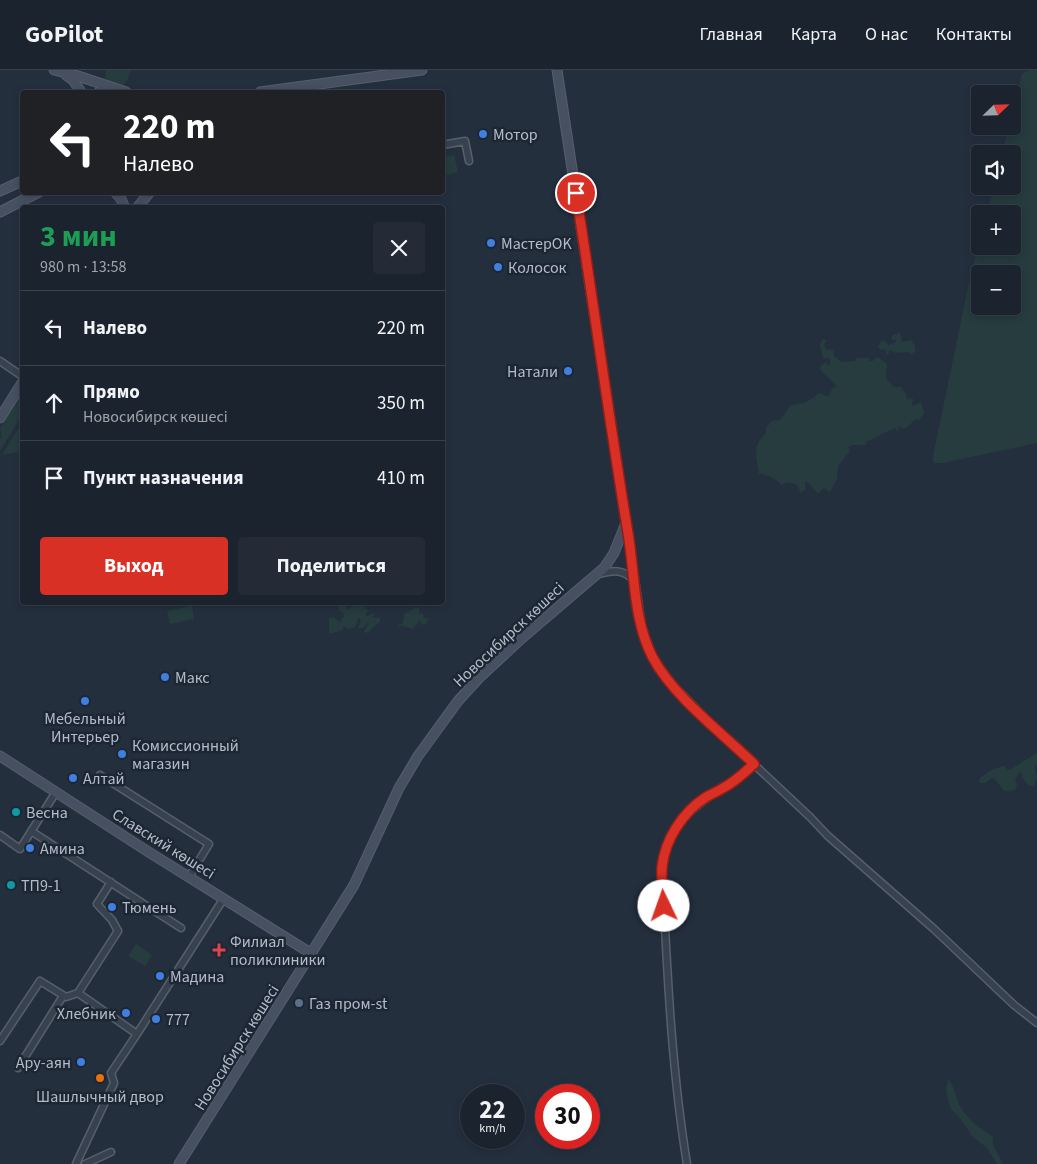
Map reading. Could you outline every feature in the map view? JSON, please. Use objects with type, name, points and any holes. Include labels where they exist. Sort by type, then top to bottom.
[{"type":"main road","points":[[275,90],[422,70]]},
{"type":"main road","points":[[557,70],[626,523]]},
{"type":"main road","points":[[58,71],[73,80],[80,90]]},
{"type":"main road","points":[[58,71],[120,90]]},
{"type":"main road","points":[[0,191],[20,183]]},
{"type":"main road","points":[[0,212],[33,195]]},
{"type":"main road","points":[[139,205],[148,195]]},
{"type":"main road","points":[[0,418],[20,386]]},
{"type":"main road","name":"Новосибирск көшесі","points":[[179,1164],[354,884],[409,769],[443,720],[462,696],[493,664],[597,574],[614,553],[626,523]]},
{"type":"main road","name":"Славский көшесі","points":[[0,756],[312,954]]},
{"type":"street","points":[[445,144],[465,141],[469,161]]},
{"type":"street","points":[[0,361],[20,375]]},
{"type":"street","points":[[626,523],[642,628],[649,649],[660,668],[682,694],[840,847],[934,929],[1014,1005],[1037,1023]]},
{"type":"street","points":[[597,574],[620,570],[635,581]]},
{"type":"street","points":[[687,1164],[679,1117],[662,868],[665,852],[680,822],[706,797],[724,788],[754,764]]},
{"type":"street","points":[[100,775],[209,844],[189,877]]},
{"type":"street","points":[[0,835],[20,848],[56,792]]},
{"type":"street","points":[[31,831],[181,928]]},
{"type":"street","points":[[0,1041],[40,981],[66,997],[78,993],[118,931],[112,920],[97,904],[110,882]]},
{"type":"street","points":[[76,1164],[114,1083],[111,1073],[224,898]]},
{"type":"street","points":[[78,993],[136,1034]]},
{"type":"street","points":[[18,1068],[63,996]]},
{"type":"street","points":[[85,1164],[111,1152]]},
{"type":"green space","points":[[106,70],[131,70],[127,81],[122,86],[108,84],[105,79]]},
{"type":"green space","points":[[1029,70],[1037,70],[1037,443],[943,463],[934,463],[933,456],[971,273],[971,315],[1021,315],[1021,265],[973,265],[976,255],[1021,255],[1021,205],[989,205],[992,195],[1021,195],[1021,145],[1004,145],[1007,135],[1021,135],[1021,85],[1019,85],[1022,74]]},
{"type":"green space","points":[[454,155],[458,172],[445,175],[445,157]]},
{"type":"green space","points":[[900,332],[902,342],[911,340],[915,346],[915,352],[911,354],[909,352],[895,353],[890,350],[887,355],[885,349],[881,350],[878,347],[882,340],[889,345],[896,342],[896,340],[891,338]]},
{"type":"green space","points":[[822,339],[827,340],[824,345],[826,349],[833,350],[834,356],[842,362],[855,361],[857,358],[869,358],[870,361],[873,361],[877,357],[887,364],[886,379],[894,387],[901,387],[907,399],[913,398],[912,406],[921,402],[924,413],[919,420],[916,419],[905,428],[903,429],[900,426],[897,432],[896,428],[892,429],[866,442],[866,445],[848,447],[850,451],[838,466],[837,479],[830,492],[824,488],[818,494],[808,482],[805,482],[805,490],[800,492],[797,485],[788,482],[781,485],[771,477],[759,474],[756,452],[759,443],[766,433],[766,428],[772,421],[780,420],[791,405],[805,403],[820,393],[828,397],[832,389],[837,386],[821,371],[820,367],[824,363],[827,362],[827,365],[830,365],[828,357],[826,359],[823,358],[820,344]]},
{"type":"green space","points":[[20,397],[20,418],[0,451],[0,439],[2,437],[0,428]]},
{"type":"green space","points":[[20,426],[19,452],[2,455]]},
{"type":"green space","points":[[339,605],[345,605],[348,610],[353,605],[364,605],[365,609],[368,610],[365,617],[374,613],[372,617],[380,618],[380,622],[369,632],[365,633],[364,631],[369,623],[363,628],[358,628],[361,621],[358,618],[355,627],[349,629],[344,626],[342,630],[330,634],[329,618],[333,617],[340,622],[344,616],[343,612],[339,610]]},
{"type":"green space","points":[[192,606],[194,619],[170,624],[167,611]]},
{"type":"green space","points":[[416,607],[420,609],[419,614],[423,613],[424,618],[429,618],[426,624],[422,625],[420,620],[413,629],[403,626],[397,627],[403,623],[404,614]]},
{"type":"green space","points":[[1037,753],[1037,765],[1035,767],[1037,778],[1034,786],[1029,786],[1020,772],[1015,779],[1017,785],[1015,790],[1004,791],[995,779],[992,778],[985,783],[979,783],[980,778],[993,769],[1004,766],[1008,770],[1011,769]]},
{"type":"green space","points":[[136,944],[152,955],[145,966],[128,956]]},
{"type":"green space","points":[[948,1079],[953,1086],[959,1105],[964,1113],[993,1137],[993,1145],[1003,1164],[997,1164],[987,1148],[972,1136],[960,1118],[950,1108],[946,1090]]},
{"type":"place","name":"Мотор","points":[[483,134]]},
{"type":"place","name":"МастерOK","points":[[491,243]]},
{"type":"place","name":"Колосок","points":[[498,267]]},
{"type":"place","name":"Натали","points":[[568,371]]},
{"type":"place","name":"Макс","points":[[165,677]]},
{"type":"place","name":"Мебельный Интерьер","points":[[85,701]]},
{"type":"place","name":"Комиссионный магазин","points":[[122,754]]},
{"type":"place","name":"Алтай","points":[[73,778]]},
{"type":"place","name":"Весна","points":[[16,812]]},
{"type":"place","name":"Амина","points":[[30,848]]},
{"type":"place","name":"ТП9-1","points":[[11,885]]},
{"type":"place","name":"Тюмень","points":[[112,907]]},
{"type":"place","name":"Филиал поликлиники","points":[[219,950]]},
{"type":"place","name":"Мадина","points":[[160,976]]},
{"type":"place","name":"Газ пром-st","points":[[299,1003]]},
{"type":"place","name":"Хлебник","points":[[126,1013]]},
{"type":"place","name":"777","points":[[156,1019]]},
{"type":"place","name":"Ару-аян","points":[[81,1062]]},
{"type":"place","name":"Шашлычный двор","points":[[100,1078]]},
{"type":"route","points":[[576,193],[631,550],[639,616],[644,638],[654,660],[674,686],[754,764],[739,778],[706,797],[680,822],[665,852],[662,868],[664,906]]}]
